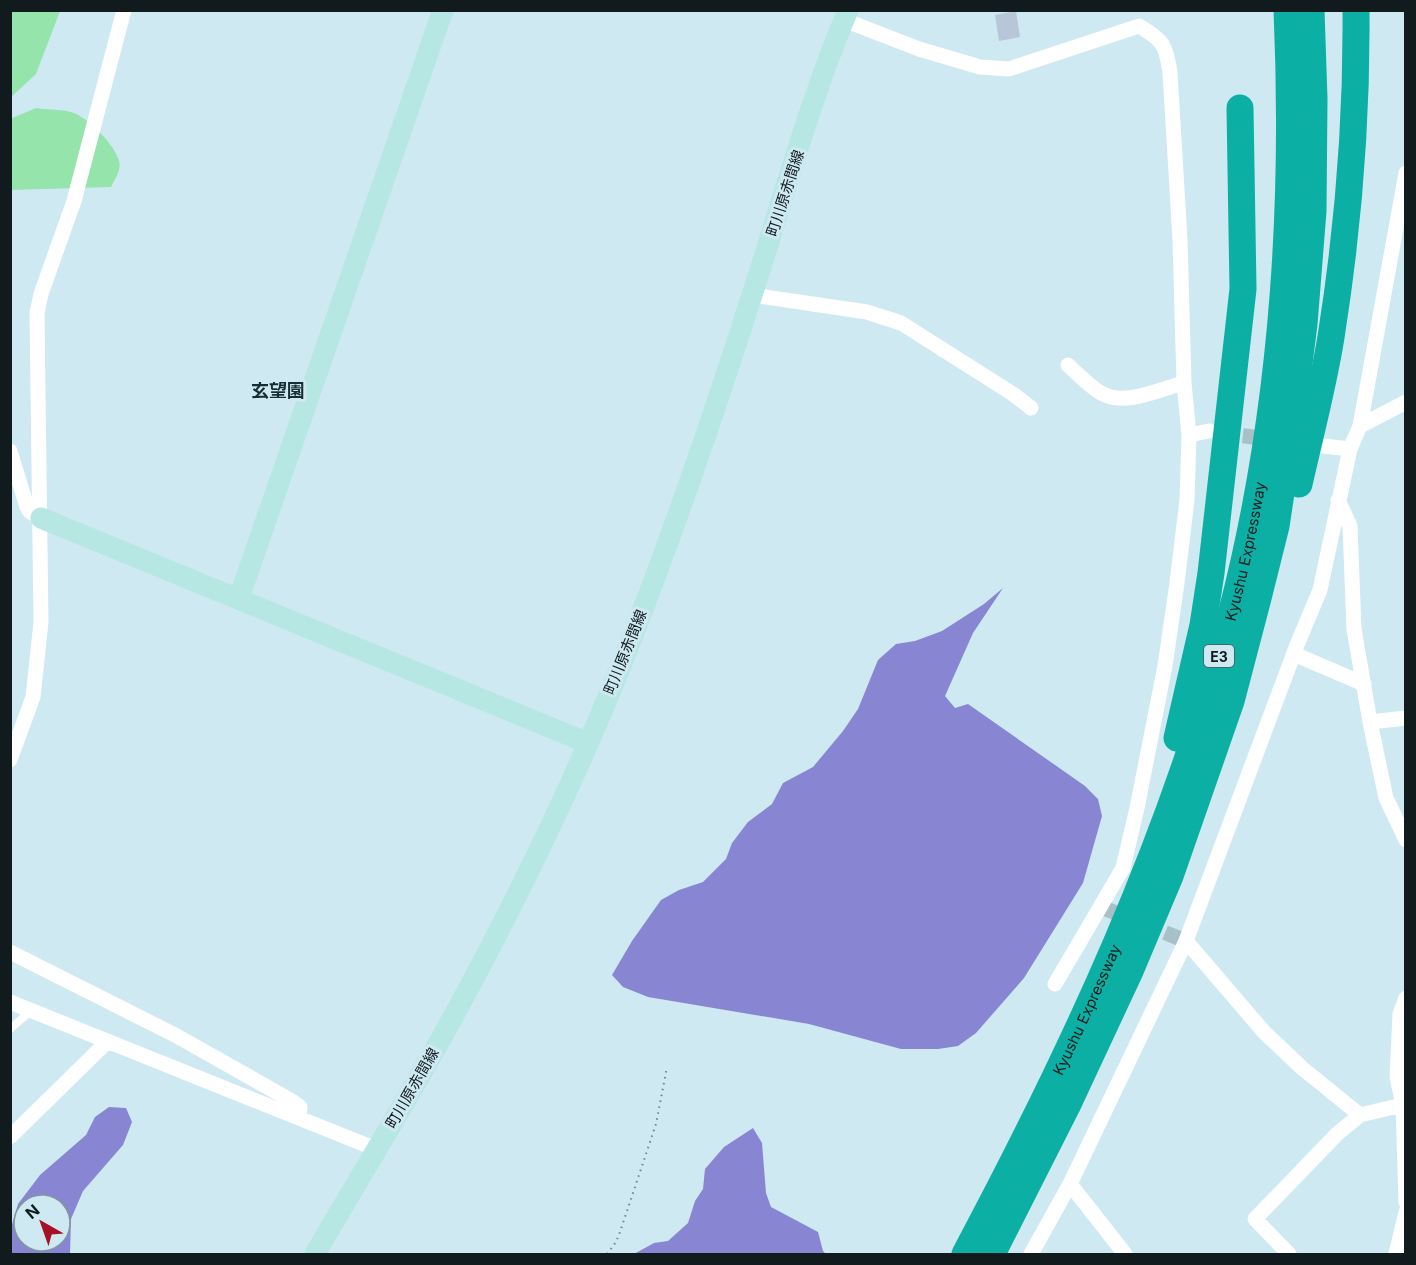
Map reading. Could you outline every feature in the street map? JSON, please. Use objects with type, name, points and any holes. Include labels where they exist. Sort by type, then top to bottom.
[{"type":"highway","name":"Kyushu Expressway","points":[[965,1254],[1035,1117],[1111,957],[1156,849],[1210,689],[1232,612],[1268,427],[1281,322],[1290,183],[1287,10]]},
{"type":"highway","name":"Kyushu Expressway","points":[[992,1254],[1072,1096],[1130,971],[1170,876],[1231,701],[1258,598],[1276,526],[1304,324],[1313,211],[1314,99],[1311,10]]},
{"type":"highway","points":[[1258,598],[1287,532],[1331,338],[1344,236],[1353,127],[1356,10]]},
{"type":"highway","points":[[1111,957],[1166,781],[1205,615],[1243,289],[1240,108]]},
{"type":"main road","points":[[239,598],[443,10]]},
{"type":"main road","name":"町川原赤間線","points":[[315,1254],[441,1038],[479,968],[522,884],[588,742],[664,552],[846,15]]},
{"type":"main road","points":[[41,518],[588,742]]},
{"type":"street","points":[[10,760],[33,697],[41,622],[37,313],[41,294],[74,201],[124,10]]},
{"type":"street","points":[[846,15],[919,49],[980,68],[1009,69],[1139,26],[1159,37],[1167,51],[1180,240],[1184,383],[1189,435],[1186,500],[1178,583],[1165,666],[1123,868],[1055,984]]},
{"type":"street","points":[[1031,1254],[1070,1184],[1186,941],[1320,590],[1350,449],[1360,426],[1406,173]]},
{"type":"street","points":[[752,295],[867,312],[901,323],[1013,394],[1031,408]]},
{"type":"street","points":[[1068,365],[1100,393],[1114,399],[1129,398],[1184,383]]},
{"type":"street","points":[[1360,426],[1406,402]]},
{"type":"street","points":[[1189,435],[1209,431]]},
{"type":"street","points":[[1323,446],[1350,449]]},
{"type":"street","points":[[10,451],[27,507],[30,512],[41,518]]},
{"type":"street","points":[[1338,500],[1350,526],[1354,629],[1370,722],[1386,798],[1406,840]]},
{"type":"street","points":[[1294,654],[1364,684]]},
{"type":"street","points":[[1370,722],[1406,718]]},
{"type":"street","points":[[1186,941],[1264,1032],[1302,1068],[1360,1115]]},
{"type":"street","points":[[10,952],[175,1035],[292,1101],[300,1107],[299,1117]]},
{"type":"street","points":[[1406,998],[1400,1014],[1397,1077],[1404,1104],[1406,1202]]},
{"type":"street","points":[[10,1002],[376,1149]]},
{"type":"street","points":[[10,1137],[108,1041]]},
{"type":"street","points":[[1290,1254],[1255,1219],[1337,1134],[1360,1115],[1404,1104]]},
{"type":"street","points":[[1070,1184],[1125,1254]]},
{"type":"street","points":[[1396,1254],[1406,1212]]},
{"type":"lane","points":[[10,1029],[32,1010]]},
{"type":"path","points":[[607,1254],[620,1232],[656,1124],[667,1067]]},
{"type":"green space","points":[[11,10],[60,11],[36,74],[11,97]]},
{"type":"green space","points":[[36,108],[74,113],[101,133],[117,155],[120,164],[111,187],[11,190],[10,119]]},
{"type":"shaded area","points":[[1003,588],[973,633],[945,696],[955,708],[968,704],[1085,786],[1098,799],[1102,816],[1083,883],[1024,978],[976,1033],[958,1046],[938,1049],[901,1049],[809,1024],[648,997],[623,987],[612,975],[632,941],[661,900],[679,890],[703,882],[726,859],[732,843],[748,822],[772,804],[783,783],[813,767],[858,709],[878,660],[896,644],[915,641],[942,631],[984,604]]},
{"type":"shaded area","points":[[109,1107],[126,1108],[132,1122],[123,1145],[83,1191],[72,1217],[72,1193],[26,1193],[40,1175],[86,1135],[95,1117]]},
{"type":"shaded area","points":[[753,1128],[762,1143],[766,1193],[771,1207],[818,1232],[826,1254],[634,1254],[654,1243],[668,1241],[688,1223],[695,1201],[703,1189],[705,1169],[724,1147]]},
{"type":"shaded area","points":[[12,1225],[12,1253],[70,1254],[11,1254]]},
{"type":"building","points":[[1016,11],[1020,37],[999,41],[995,15]]},
{"type":"tunnel","points":[[1220,433],[1271,439]]},
{"type":"tunnel","points":[[1101,907],[1186,941]]},
{"type":"district","name":"玄望園","points":[[278,390]]}]
